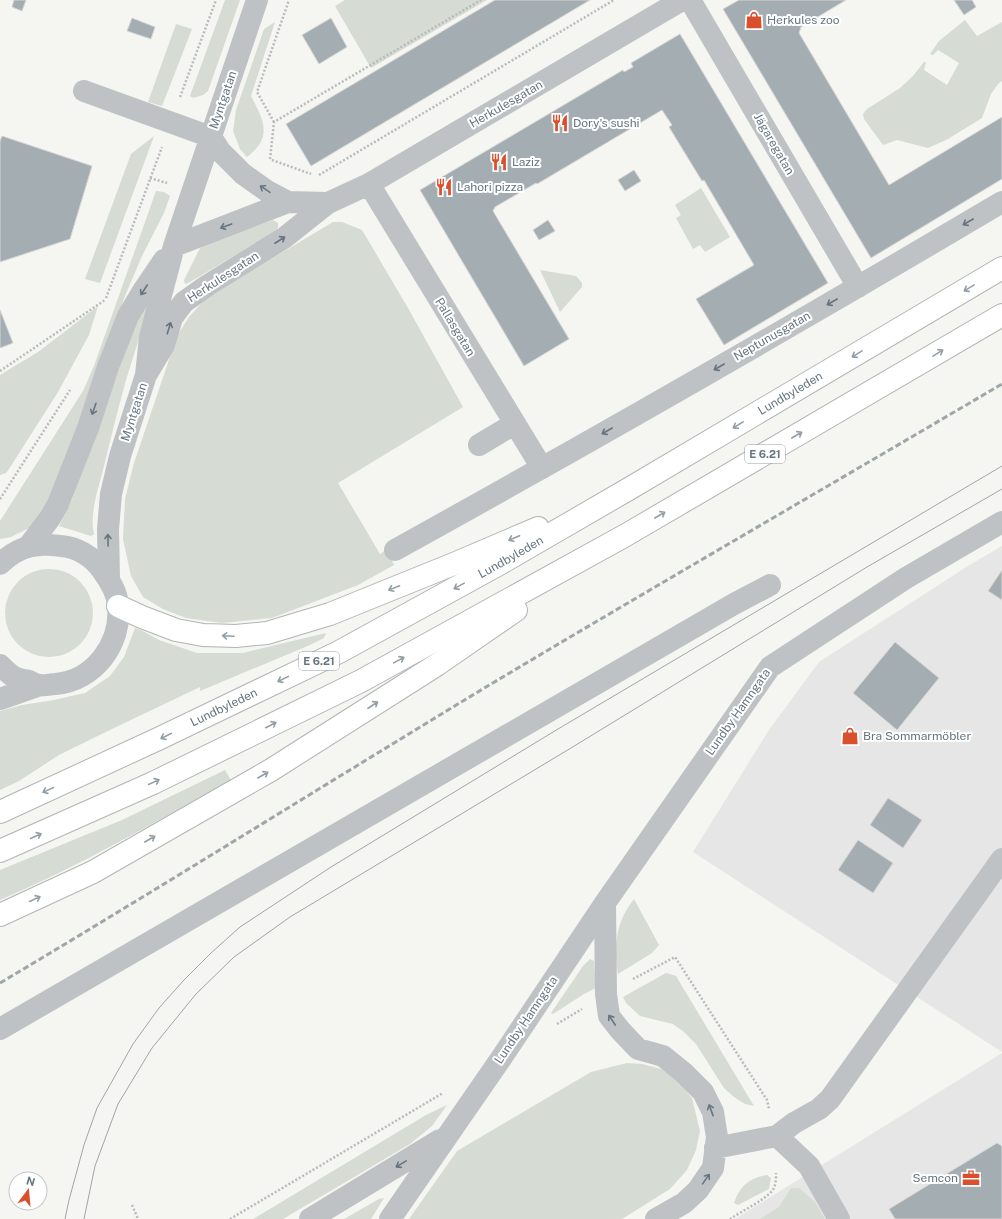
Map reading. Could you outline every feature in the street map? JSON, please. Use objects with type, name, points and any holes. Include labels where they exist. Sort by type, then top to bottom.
[{"type":"highway","name":"Lundbyleden","points":[[0,812],[165,736],[339,652],[502,563],[1002,268]]},
{"type":"highway","name":"E 6.21","points":[[0,851],[153,783],[361,681],[626,535],[1002,315]]},
{"type":"highway","points":[[118,606],[176,630],[203,635],[236,636],[267,633],[330,614],[456,563],[627,490]]},
{"type":"highway","points":[[0,916],[93,872],[271,770],[438,664],[626,535]]},
{"type":"street","name":"Myntgatan","points":[[109,579],[108,529],[111,494],[120,456],[146,375],[150,337],[174,246],[257,0]]},
{"type":"street","name":"Herkulesgatan","points":[[146,375],[164,345],[172,318],[184,302],[284,238],[328,203],[369,184],[682,0]]},
{"type":"street","name":"Jägaregatan","points":[[690,0],[858,287]]},
{"type":"street","points":[[84,91],[211,137]]},
{"type":"street","name":"Herkulesgatan","points":[[211,137],[220,151],[243,174],[267,191],[288,202]]},
{"type":"street","name":"Pallasgatan","points":[[369,184],[542,468]]},
{"type":"street","name":"Herkulesgatan","points":[[174,246],[288,202],[328,203]]},
{"type":"street","name":"Neptunusgatan","points":[[395,550],[542,468],[858,287],[1002,202]]},
{"type":"street","name":"Myntgatan","points":[[28,547],[50,518],[58,504],[88,428],[108,367],[128,316],[174,246]]},
{"type":"street","points":[[479,445],[514,424]]},
{"type":"street","name":"Lundby Hamngata","points":[[390,1219],[502,1057],[605,903],[770,667],[906,578],[1002,522]]},
{"type":"street","points":[[0,699],[40,685],[66,683],[89,673],[107,654],[117,631],[118,606],[116,592],[109,579],[98,564],[83,553],[65,546],[46,544],[28,547],[2,558]]},
{"type":"street","points":[[0,1029],[734,604],[770,585]]},
{"type":"street","points":[[0,665],[14,676],[40,685]]},
{"type":"street","points":[[715,1148],[777,1136],[794,1123],[819,1109],[830,1099],[1002,860]]},
{"type":"street","points":[[605,903],[606,994],[609,1016],[638,1049],[663,1056],[684,1073],[703,1092],[713,1112],[716,1137],[713,1168],[698,1190],[684,1203],[656,1219]]},
{"type":"street","points":[[310,1219],[446,1136]]},
{"type":"street","points":[[777,1136],[809,1166],[839,1219]]},
{"type":"path","points":[[103,307],[216,0]]},
{"type":"path","points":[[270,159],[274,122],[257,92],[289,0]]},
{"type":"path","points":[[274,122],[481,0]]},
{"type":"path","points":[[318,176],[614,0]]},
{"type":"path","points":[[0,371],[105,300]]},
{"type":"path","points":[[0,499],[71,390]]},
{"type":"path","points":[[0,489],[5,491]]},
{"type":"path","points":[[675,957],[766,1100],[777,1136],[776,1176],[773,1190],[730,1219]]},
{"type":"path","points":[[132,1205],[138,1219]]},
{"type":"shaded area","points":[[225,0],[240,0],[208,91],[203,95],[193,98],[190,96]]},
{"type":"shaded area","points":[[345,0],[487,0],[371,68],[335,6]]},
{"type":"shaded area","points":[[965,20],[977,36],[1002,22],[1002,81],[991,94],[982,118],[948,139],[928,148],[897,140],[883,145],[864,119],[863,114],[867,109],[900,88],[913,76],[924,62],[926,62],[924,70],[947,85],[959,63],[938,50],[933,55],[930,54],[939,41]]},
{"type":"shaded area","points":[[275,22],[251,96],[260,113],[264,128],[263,136],[255,150],[247,157],[240,149],[233,131],[236,110],[264,29]]},
{"type":"shaded area","points":[[176,24],[192,29],[162,106],[148,102]]},
{"type":"shaded area","points":[[154,136],[100,283],[85,279],[131,154]]},
{"type":"shaded area","points":[[701,188],[730,237],[705,252],[700,245],[693,249],[676,218],[681,215],[675,205]]},
{"type":"shaded area","points":[[156,191],[164,192],[170,196],[164,213],[142,256],[125,296],[56,488],[33,526],[11,537],[0,539],[0,521],[83,391],[94,366]]},
{"type":"shaded area","points":[[273,220],[278,223],[278,228],[274,232],[185,284],[184,280],[200,248],[209,243]]},
{"type":"shaded area","points":[[333,222],[342,222],[362,230],[408,308],[463,407],[338,483],[380,554],[387,549],[394,565],[358,585],[272,618],[222,623],[186,618],[163,609],[143,597],[131,576],[123,539],[125,499],[134,463],[177,336],[189,317],[206,298]]},
{"type":"shaded area","points":[[540,270],[576,276],[582,283],[582,287],[560,312]]},
{"type":"shaded area","points":[[149,301],[126,380],[97,491],[93,517],[94,534],[91,536],[59,526],[72,499],[136,322]]},
{"type":"shaded area","points":[[98,306],[89,335],[58,392],[9,469],[6,473],[0,475],[0,375],[38,352]]},
{"type":"shaded area","points":[[1002,546],[1002,1052],[693,852],[769,730],[819,662],[968,566]]},
{"type":"shaded area","points":[[49,569],[66,572],[74,576],[86,588],[90,596],[93,613],[90,630],[86,638],[74,650],[66,654],[49,657],[32,654],[24,650],[12,638],[8,630],[5,613],[8,596],[12,588],[24,576],[32,572]]},
{"type":"shaded area","points":[[135,628],[159,640],[197,653],[243,653],[326,633],[324,638],[310,645],[200,691],[200,687],[114,728],[59,755],[19,781],[0,790],[0,711],[22,705],[85,693],[110,676],[124,657]]},
{"type":"shaded area","points":[[225,770],[231,780],[88,858],[0,900],[0,870],[122,820]]},
{"type":"shaded area","points":[[634,899],[659,945],[652,953],[618,974],[616,953],[617,934],[623,916]]},
{"type":"shaded area","points":[[590,959],[594,961],[596,988],[553,1014],[551,1013],[583,966]]},
{"type":"shaded area","points":[[666,973],[676,976],[754,1106],[745,1104],[724,1088],[696,1044],[684,1032],[673,1024],[640,1016],[626,1003],[623,997]]},
{"type":"shaded area","points":[[1002,1053],[1002,1219],[735,1219]]},
{"type":"shaded area","points":[[627,1063],[642,1064],[661,1069],[678,1080],[692,1098],[700,1131],[696,1150],[687,1170],[670,1189],[622,1219],[409,1219],[457,1151],[591,1072]]},
{"type":"shaded area","points":[[447,1105],[432,1126],[410,1144],[283,1219],[253,1219],[426,1115]]},
{"type":"shaded area","points":[[767,1175],[771,1178],[769,1189],[738,1205],[734,1203],[742,1187],[755,1178]]},
{"type":"shaded area","points":[[791,1188],[799,1188],[815,1202],[825,1219],[760,1219],[779,1207]]},
{"type":"shaded area","points":[[384,1198],[371,1219],[344,1219],[379,1199]]},
{"type":"building","points":[[14,0],[26,0],[22,11],[12,7]]},
{"type":"building","points":[[495,0],[590,0],[311,166],[286,124]]},
{"type":"building","points":[[739,0],[846,0],[801,27],[799,33],[889,185],[1002,117],[1002,179],[871,258],[723,9]]},
{"type":"building","points":[[954,0],[972,0],[976,7],[964,15]]},
{"type":"building","points":[[132,18],[155,27],[151,39],[127,31]]},
{"type":"building","points":[[331,18],[347,47],[319,64],[302,35]]},
{"type":"building","points":[[680,34],[828,283],[724,345],[696,299],[754,265],[704,180],[702,181],[669,127],[672,125],[662,110],[537,184],[536,183],[495,207],[493,211],[569,339],[524,366],[420,190],[623,70],[624,72],[633,67],[631,63]]},
{"type":"building","points":[[2,136],[92,166],[70,239],[0,262],[0,141]]},
{"type":"building","points":[[634,170],[641,181],[625,191],[618,180]]},
{"type":"building","points":[[548,220],[555,231],[539,240],[533,230]]},
{"type":"building","points":[[0,310],[13,343],[0,348]]},
{"type":"building","points":[[1002,570],[1002,600],[988,591]]},
{"type":"building","points":[[895,642],[939,678],[897,730],[853,693]]},
{"type":"building","points":[[888,798],[922,820],[903,848],[870,825]]},
{"type":"building","points":[[858,840],[893,863],[873,893],[838,870]]},
{"type":"building","name":"Semcon","points":[[997,1143],[1002,1146],[1002,1219],[895,1219],[889,1209]]},
{"type":"tram line","points":[[65,1219],[84,1145],[97,1108],[133,1044],[159,1008],[184,980],[240,927],[331,867],[558,729],[1002,466]]},
{"type":"tram line","points":[[84,1219],[95,1166],[118,1104],[152,1048],[196,994],[234,957],[290,917],[571,748],[867,567],[1002,489]]},
{"type":"railway","points":[[0,983],[486,687],[1002,384]]},
{"type":"place","name":"Herkules zoo","points":[[754,20]]},
{"type":"place","name":"Dory's sushi","points":[[560,123]]},
{"type":"place","name":"Laziz","points":[[499,162]]},
{"type":"place","name":"Lahori pizza","points":[[444,187]]},
{"type":"place","name":"Bra Sommarmöbler","points":[[850,736]]},
{"type":"place","name":"Semcon","points":[[971,1178]]}]
